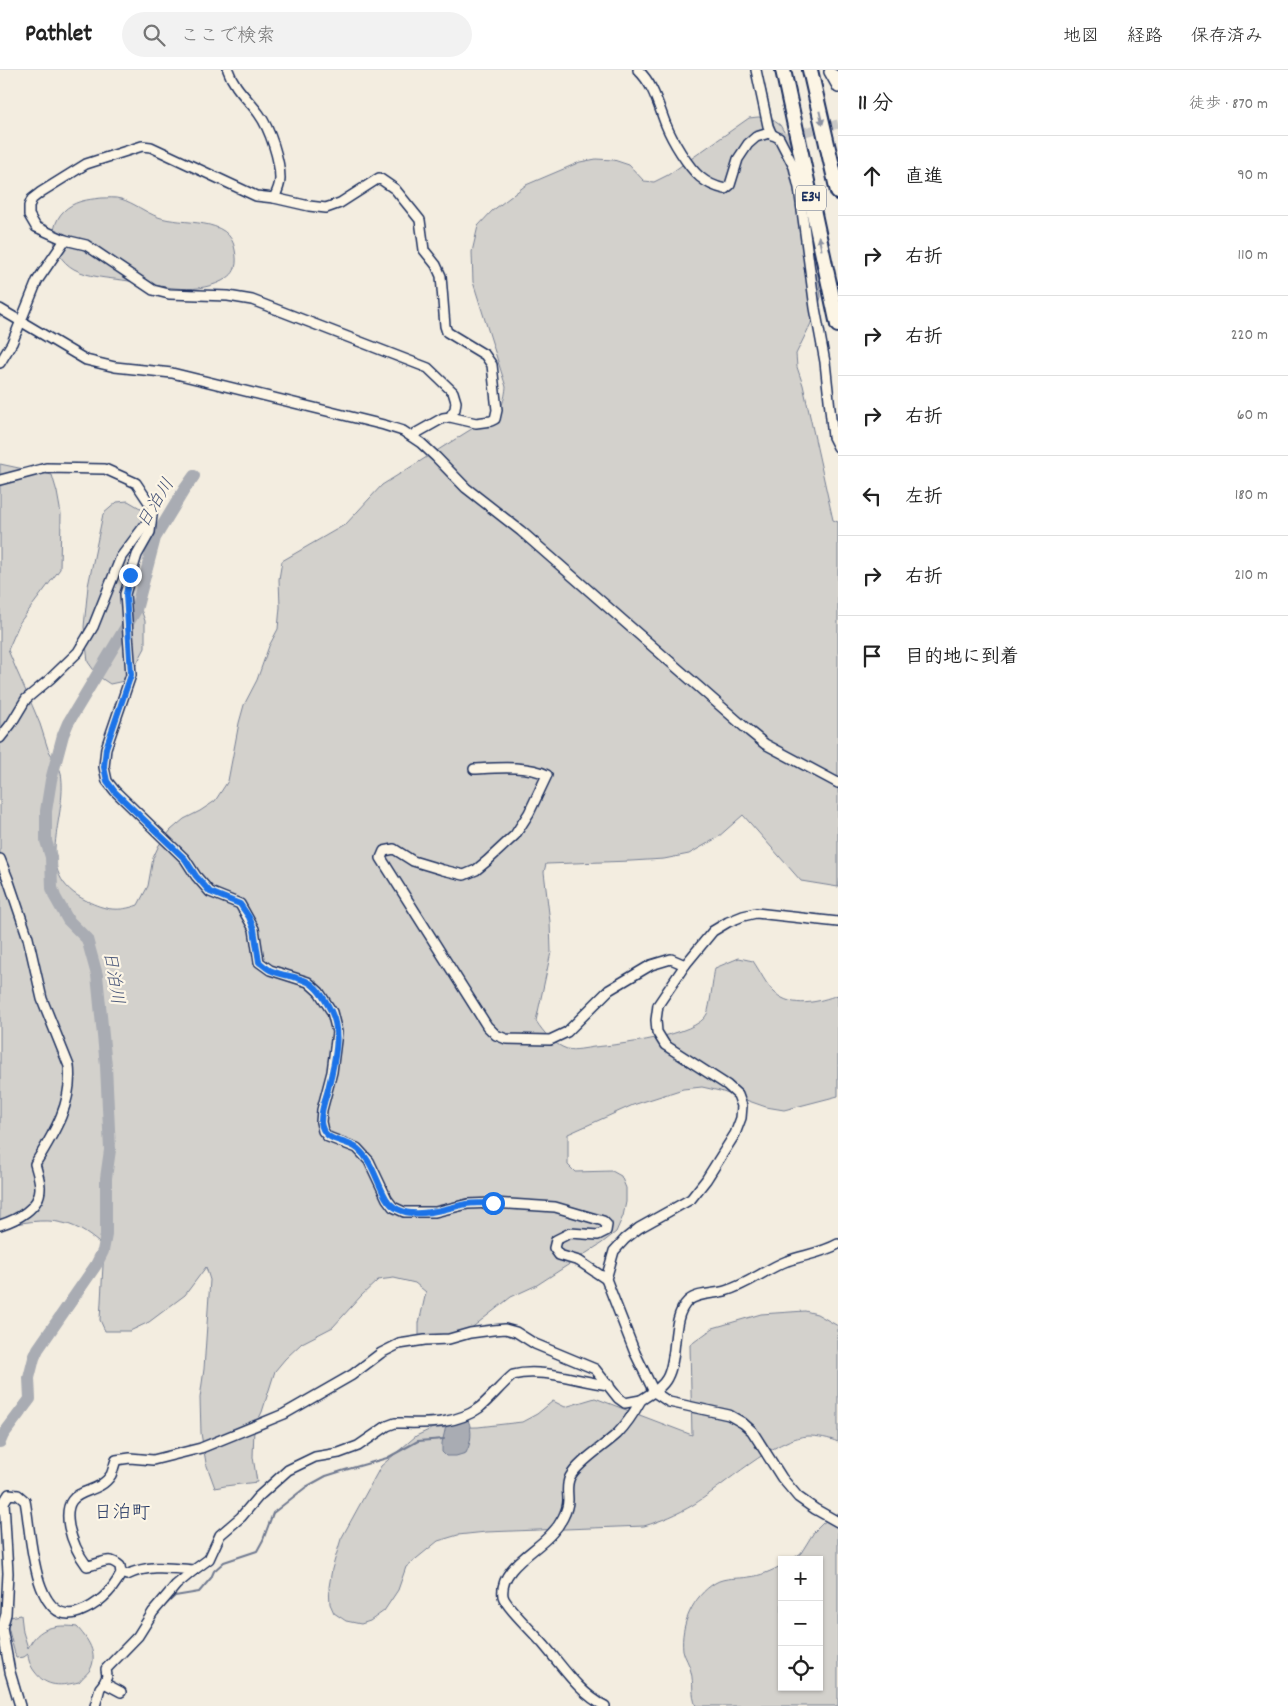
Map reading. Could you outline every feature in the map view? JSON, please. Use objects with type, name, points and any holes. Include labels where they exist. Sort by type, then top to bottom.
[{"type":"highway","name":"E34","points":[[783,70],[838,325]]},
{"type":"highway","name":"E34","points":[[810,70],[838,192]]},
{"type":"street","points":[[228,70],[237,89],[259,114],[269,131],[280,181],[274,198]]},
{"type":"street","points":[[638,70],[647,78],[652,86],[667,128],[695,172],[702,179],[716,187],[725,189],[730,185],[738,159],[748,144],[756,137],[769,133],[779,138],[794,167],[799,188],[815,308],[825,362],[833,437],[838,447]]},
{"type":"street","points":[[756,70],[768,126],[772,134]]},
{"type":"street","points":[[828,71],[838,80]]},
{"type":"street","points":[[828,71],[838,88]]},
{"type":"street","points":[[411,436],[443,418],[450,417],[476,423],[491,422],[496,419],[497,410],[492,365],[485,355],[447,332],[441,276],[436,265],[424,250],[420,220],[395,189],[379,178],[340,203],[326,208],[309,206],[256,196],[171,158],[151,147],[142,146],[86,164],[32,199],[29,206],[29,215],[36,226],[65,240],[86,245],[153,290],[169,294],[228,296],[252,300],[428,368],[453,392],[456,402],[455,409],[450,417]]},
{"type":"street","points":[[0,363],[12,343],[37,281],[65,240]]},
{"type":"street","points":[[0,309],[86,360],[115,368],[172,373],[403,431],[436,457],[466,488],[521,532],[749,732],[766,744],[838,783]]},
{"type":"street","points":[[0,480],[46,468],[105,469],[136,483],[152,507],[150,532],[136,555],[126,594],[131,675],[106,748],[104,767],[107,781],[115,792],[185,859],[210,892],[240,904],[249,917],[254,929],[259,962],[270,970],[308,982],[319,992],[332,1012],[337,1032],[332,1072],[322,1110],[321,1122],[323,1131],[328,1137],[357,1148],[369,1161],[386,1199],[394,1207],[404,1212],[435,1212],[468,1204],[493,1203],[555,1208],[603,1221],[608,1225],[606,1231],[598,1235],[570,1233],[556,1240],[554,1248],[559,1255],[578,1261],[606,1279],[635,1353],[654,1392],[669,1402],[729,1415],[743,1423],[752,1431],[782,1478],[798,1497],[838,1522]]},
{"type":"street","points":[[0,738],[26,699],[50,680],[78,652],[93,627],[121,556],[152,515]]},
{"type":"street","points":[[474,769],[500,768],[532,771],[547,775],[529,813],[515,835],[476,870],[464,874],[413,861],[394,849],[384,851],[381,858],[487,1026],[496,1035],[506,1039],[550,1040],[567,1032],[609,990],[651,965],[670,959],[685,964]]},
{"type":"street","points":[[0,859],[28,938],[42,999],[69,1066],[70,1077],[68,1096],[60,1120],[35,1164],[41,1188],[36,1201],[28,1212],[0,1225]]},
{"type":"street","points":[[606,1279],[614,1251],[625,1238],[691,1199],[706,1180],[735,1134],[741,1118],[742,1106],[738,1095],[727,1084],[665,1045],[657,1032],[658,1005],[685,964],[713,931],[728,922],[756,913],[838,922]]},
{"type":"street","points":[[20,1706],[10,1672],[2,1628],[6,1614],[8,1573],[4,1502],[9,1494],[18,1495],[25,1501],[39,1587],[45,1598],[54,1607],[64,1613],[73,1614],[82,1611],[110,1592],[121,1573],[120,1566],[114,1560],[106,1560],[96,1565],[87,1566],[71,1536],[67,1514],[71,1502],[80,1494],[104,1482],[111,1475],[116,1460],[130,1458],[153,1460],[201,1448],[284,1414],[352,1375],[382,1352],[400,1344],[449,1339],[470,1332],[506,1329],[516,1332],[560,1356],[595,1369],[618,1398],[625,1403],[641,1400],[654,1392],[666,1380],[673,1364],[678,1322],[688,1302],[696,1297],[738,1286],[786,1262],[825,1251],[838,1244]]},
{"type":"street","points":[[96,1706],[105,1676],[138,1636],[153,1612],[176,1585],[209,1559],[220,1536],[241,1517],[258,1497],[288,1470],[315,1457],[358,1446],[387,1426],[395,1423],[449,1422],[464,1416],[477,1409],[513,1375],[528,1372],[609,1385]]},
{"type":"street","points":[[605,1706],[588,1696],[532,1630],[508,1607],[503,1597],[504,1585],[517,1563],[539,1547],[558,1526],[568,1502],[567,1486],[570,1477],[588,1458],[619,1432],[641,1400]]},
{"type":"street","points":[[121,1573],[128,1575],[137,1570],[153,1567],[194,1570]]},
{"type":"street","points":[[105,1676],[120,1692]]},
{"type":"shaded area","points":[[749,118],[770,118],[780,125],[794,149],[810,219],[821,297],[817,311],[796,354],[797,367],[803,385],[833,520],[838,522],[838,887],[801,881],[743,815],[717,838],[689,854],[664,859],[546,864],[544,872],[550,922],[551,952],[536,1021],[553,1041],[570,1050],[673,1034],[700,1022],[707,1014],[715,968],[739,958],[753,961],[772,990],[782,998],[798,1003],[806,1003],[838,995],[838,1096],[784,1110],[766,1107],[720,1091],[702,1087],[683,1089],[633,1105],[568,1134],[568,1165],[575,1172],[612,1171],[621,1176],[626,1188],[626,1202],[623,1216],[616,1232],[537,1285],[511,1297],[460,1337],[419,1338],[419,1323],[426,1292],[415,1283],[394,1278],[378,1280],[333,1327],[302,1343],[275,1371],[262,1412],[254,1428],[253,1457],[257,1482],[215,1488],[206,1463],[201,1433],[200,1398],[204,1369],[210,1280],[206,1267],[185,1295],[149,1322],[130,1331],[105,1331],[100,1320],[104,1247],[80,1229],[69,1224],[48,1221],[0,1227],[0,464],[52,475],[61,514],[60,569],[20,622],[8,650],[40,724],[48,749],[61,773],[62,791],[55,844],[55,860],[60,876],[70,889],[87,901],[106,908],[125,909],[138,905],[148,886],[153,858],[159,845],[171,830],[184,819],[215,801],[228,781],[244,705],[257,680],[269,646],[278,629],[280,607],[279,579],[282,561],[346,524],[382,485],[486,420],[495,413],[503,402],[506,387],[473,282],[472,252],[478,226],[492,211],[526,185],[580,162],[596,159],[614,160],[629,165],[644,181],[654,182],[668,175]]},
{"type":"shaded area","points":[[102,198],[121,199],[168,220],[204,224],[224,231],[231,239],[235,250],[236,266],[234,270],[222,281],[199,288],[188,289],[101,277],[74,269],[59,255],[56,246],[54,237],[58,219],[64,211],[75,203]]},
{"type":"shaded area","points":[[128,501],[140,508],[146,517],[146,531],[137,578],[138,601],[145,621],[145,648],[136,665],[124,681],[110,684],[98,676],[88,662],[84,627],[88,586],[103,514],[117,502]]},
{"type":"shaded area","points":[[805,1311],[817,1314],[838,1326],[838,1442],[831,1439],[808,1436],[781,1445],[749,1464],[693,1505],[669,1517],[644,1526],[486,1532],[458,1535],[438,1541],[406,1567],[398,1590],[384,1611],[370,1621],[361,1624],[346,1621],[334,1613],[330,1604],[329,1587],[341,1539],[381,1466],[416,1436],[433,1428],[478,1427],[522,1422],[537,1414],[553,1401],[565,1407],[595,1398],[692,1435],[690,1345],[713,1328],[761,1314]]},
{"type":"shaded area","points":[[464,1419],[468,1420],[470,1424],[471,1433],[466,1453],[446,1456],[442,1452],[442,1443],[446,1426]]},
{"type":"shaded area","points":[[838,1513],[838,1706],[696,1706],[692,1676],[683,1650],[686,1621],[694,1603],[700,1595],[719,1581],[757,1576],[778,1567],[778,1691],[823,1691],[823,1556],[797,1556],[823,1523]]},
{"type":"shaded area","points":[[21,1615],[23,1632],[28,1648],[37,1635],[48,1628],[69,1626],[77,1627],[81,1631],[91,1647],[93,1658],[90,1670],[79,1682],[60,1685],[49,1683],[44,1681],[34,1670],[29,1661],[28,1654],[24,1657],[16,1658],[7,1623],[10,1617]]},
{"type":"waterway","points":[[764,85],[774,129]]},
{"type":"waterway","name":"日泊川","points":[[0,1442],[3,1435],[30,1399],[29,1378],[38,1349],[96,1265],[103,1251],[106,1235],[106,1178],[110,1150],[106,1066],[97,975],[87,939],[68,920],[52,888],[51,857],[46,841],[46,811],[51,780],[68,723],[136,610],[155,538],[194,476]]},
{"type":"waterway","points":[[163,1607],[175,1596],[199,1592],[211,1578],[214,1571],[224,1562],[257,1551],[273,1513],[306,1487],[326,1476],[387,1458],[418,1441],[444,1439]]},
{"type":"tunnel","points":[[779,138],[838,124]]},
{"type":"district","name":"日泊町","points":[[122,1514]]},
{"type":"route","points":[[130,575],[126,594],[131,675],[106,748],[104,767],[107,781],[115,792],[146,823],[185,859],[210,892],[240,904],[249,917],[254,929],[259,962],[270,970],[308,982],[319,992],[332,1012],[337,1032],[332,1072],[322,1110],[321,1122],[323,1131],[328,1137],[357,1148],[369,1161],[386,1199],[394,1207],[404,1212],[435,1212],[468,1204],[493,1203]]}]
